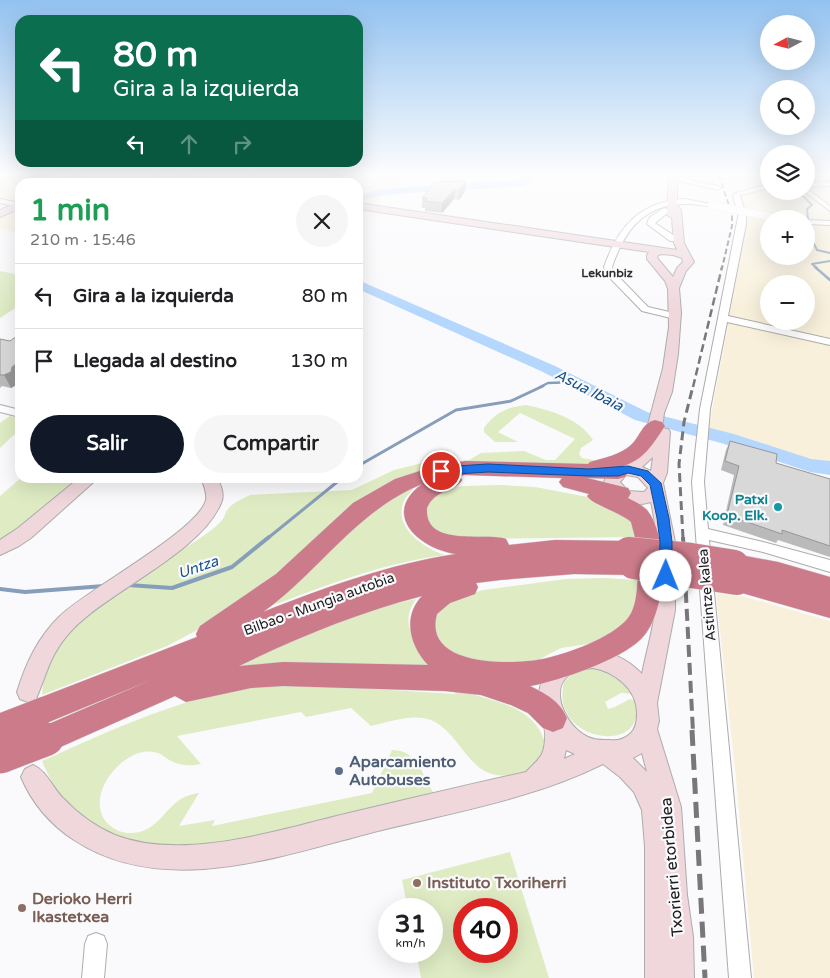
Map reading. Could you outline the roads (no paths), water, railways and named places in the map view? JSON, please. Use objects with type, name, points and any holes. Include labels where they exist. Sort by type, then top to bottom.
[{"type":"highway","points":[[571,472],[604,466],[624,459],[638,450],[659,421]]},
{"type":"highway","points":[[162,663],[252,607],[285,581],[347,520],[370,502],[405,482],[441,471],[465,468],[571,472],[623,483]]},
{"type":"highway","points":[[556,549],[522,544],[478,546],[445,542],[426,534],[416,515],[416,506],[420,498],[435,485],[447,481],[488,476],[579,484],[623,483]]},
{"type":"highway","points":[[545,480],[564,487],[591,493],[638,515],[645,526],[648,536],[649,585],[646,610],[639,624],[616,644],[576,662],[542,672],[517,676],[500,675],[448,663],[437,657],[428,647],[423,636],[422,617],[426,608],[443,594],[492,582],[576,573],[632,564]]},
{"type":"highway","name":"Bilbao - Mungia autobia","points":[[0,727],[40,714],[293,610],[383,579],[467,561],[556,549],[674,572],[778,572],[830,587]]},
{"type":"highway","name":"Bilbao - Mungia autobia","points":[[0,757],[40,714],[146,696],[295,627],[384,595],[461,576],[500,570],[574,565],[632,564],[691,556],[830,607]]},
{"type":"highway","points":[[146,696],[242,677],[283,674],[446,678],[481,682],[518,694],[538,704],[553,718]]},
{"type":"street","points":[[453,221],[618,246],[678,253],[686,261]]},
{"type":"street","points":[[633,221],[608,267],[609,272],[645,309],[675,316]]},
{"type":"street","points":[[652,221],[650,224],[673,239]]},
{"type":"street","points":[[653,261],[651,257],[654,253],[663,251],[672,245],[672,221]]},
{"type":"street","points":[[677,221],[678,243],[686,261]]},
{"type":"street","name":"Astintze kalea","points":[[740,978],[698,482],[703,433],[742,221]]},
{"type":"street","points":[[815,222],[830,223]]},
{"type":"street","points":[[618,246],[639,252],[653,261],[667,273],[674,288]]},
{"type":"street","points":[[653,261],[670,267],[686,261]]},
{"type":"street","points":[[623,483],[646,456],[659,421],[674,333],[674,288],[686,261]]},
{"type":"street","points":[[723,318],[830,342]]},
{"type":"street","points":[[0,408],[15,412]]},
{"type":"street","points":[[623,483],[644,499],[653,495],[659,473],[659,421]]},
{"type":"street","points":[[33,777],[57,810],[98,840],[125,851],[184,858],[263,845],[532,782],[604,753],[616,752],[632,747],[643,736],[649,716],[647,701],[666,610],[666,542],[663,518],[655,487],[644,473],[634,470],[623,483]]},
{"type":"street","points":[[0,548],[28,531],[73,489],[82,483]]},
{"type":"street","points":[[40,714],[34,669],[46,646],[65,624],[90,602],[131,575],[194,528],[213,503],[214,489],[211,483]]},
{"type":"street","points":[[532,782],[548,768],[556,751],[557,739],[548,691],[554,676],[576,662],[627,648],[636,640],[649,621],[653,594],[653,532],[646,513],[623,483]]},
{"type":"street","points":[[702,533],[830,566]]},
{"type":"street","points":[[576,662],[612,664],[622,669],[637,683],[647,701]]},
{"type":"street","points":[[553,718],[568,737],[580,745],[604,753]]},
{"type":"street","name":"Txorierri etorbidea","points":[[646,730],[669,808],[674,895],[679,937],[680,978]]},
{"type":"street","name":"Txorierri etorbidea","points":[[604,753],[628,769],[642,784],[654,809],[658,847],[659,978]]},
{"type":"street","points":[[93,978],[96,944]]},
{"type":"waterway","points":[[815,246],[817,250],[830,253]]},
{"type":"waterway","points":[[817,268],[812,264],[830,261]]},
{"type":"waterway","points":[[815,267],[830,280]]},
{"type":"waterway","name":"Asua Ibaia","points":[[363,286],[549,369],[641,416],[727,438],[810,465],[830,468]]},
{"type":"waterway","name":"Untza","points":[[540,387],[548,383],[575,382]]},
{"type":"waterway","name":"Untza","points":[[363,463],[456,410],[511,401],[543,386]]},
{"type":"waterway","name":"Untza","points":[[268,538],[336,483]]},
{"type":"waterway","name":"Untza","points":[[128,585],[172,588],[232,567],[269,537]]},
{"type":"waterway","name":"Untza","points":[[0,589],[25,592],[104,586]]},
{"type":"railway","points":[[722,268],[732,221]]},
{"type":"railway","points":[[693,387],[722,267]]},
{"type":"railway","points":[[683,538],[679,464],[684,422],[693,386]]},
{"type":"railway","points":[[683,537],[693,732]]},
{"type":"railway","points":[[692,730],[705,978]]},
{"type":"place","name":"Patxi Koop. Elk.","points":[[778,507]]},
{"type":"place","name":"Aparcamiento Autobuses","points":[[339,771]]},
{"type":"place","name":"Instituto Txoriherri","points":[[417,883]]},
{"type":"place","name":"Derioko Herri Ikastetxea","points":[[22,908]]},
{"type":"district","name":"Lekunbiz","points":[[607,273]]}]
